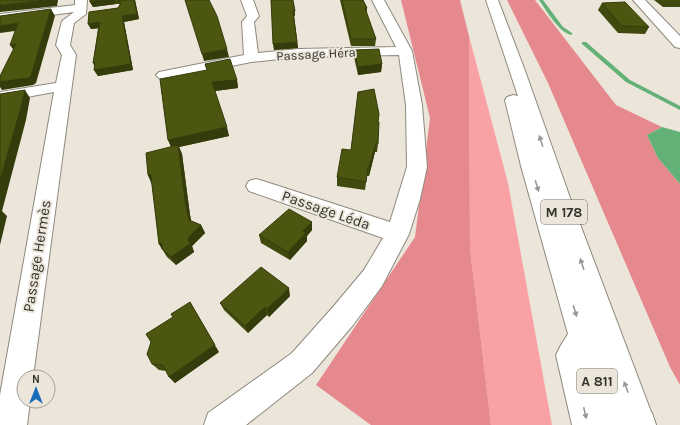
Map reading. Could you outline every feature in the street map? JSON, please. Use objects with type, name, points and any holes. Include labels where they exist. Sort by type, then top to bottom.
[{"type":"main road","points":[[247,0],[253,16],[248,22],[250,58]]},
{"type":"main road","points":[[220,425],[302,363],[343,316],[373,278],[397,234],[409,199],[416,167],[414,105],[405,51],[378,0]]},
{"type":"main road","name":"M 178","points":[[481,0],[499,51],[531,166],[583,337]]},
{"type":"main road","name":"M 178","points":[[492,0],[517,68],[633,425]]},
{"type":"main road","points":[[638,0],[680,44]]},
{"type":"main road","points":[[0,18],[77,11],[94,12]]},
{"type":"main road","name":"Passage Hermès","points":[[11,425],[69,55],[63,45],[77,11]]},
{"type":"main road","name":"Passage Héra","points":[[164,75],[250,58],[299,53],[405,51]]},
{"type":"main road","points":[[0,97],[63,86]]},
{"type":"main road","name":"Passage Léda","points":[[256,186],[397,234]]},
{"type":"main road","points":[[583,337],[571,355],[588,425]]},
{"type":"main road","name":"A 811","points":[[583,337],[633,425]]},
{"type":"shaded area","points":[[401,0],[460,0],[469,36],[470,248],[491,425],[371,425],[316,385],[415,237],[430,118]]},
{"type":"shaded area","points":[[507,0],[535,0],[616,105],[662,127],[647,135],[658,158],[680,184],[680,385],[670,367],[548,83]]},
{"type":"shaded area","points":[[469,36],[508,183],[552,425],[491,425],[470,248]]},
{"type":"shaded area","points":[[662,127],[680,132],[680,184],[658,158],[647,135]]},
{"type":"building","points":[[0,0],[46,0],[0,5]]},
{"type":"building","points":[[90,0],[102,0],[90,2]]},
{"type":"building","points":[[119,0],[134,0],[137,14],[122,16],[131,64],[94,70],[95,62],[93,63],[100,22],[88,24],[89,12],[118,8],[121,3]]},
{"type":"building","points":[[185,0],[209,0],[217,16],[227,49],[202,54]]},
{"type":"building","points":[[271,0],[293,0],[297,42],[273,44]]},
{"type":"building","points":[[342,0],[363,0],[367,8],[365,8],[376,39],[351,39]]},
{"type":"building","points":[[625,2],[649,27],[622,26],[602,3]]},
{"type":"building","points":[[51,9],[31,76],[28,78],[0,82],[0,76],[16,44],[10,45],[18,23],[0,26],[0,16]]},
{"type":"building","points":[[379,49],[382,64],[358,67],[354,50]]},
{"type":"building","points":[[230,59],[237,80],[212,82],[227,127],[168,140],[160,79],[207,70],[205,64]]},
{"type":"building","points":[[374,89],[379,114],[378,144],[376,143],[368,167],[366,182],[337,177],[342,149],[351,150],[358,92]]},
{"type":"building","points":[[25,90],[20,111],[0,180],[0,94]]},
{"type":"building","points":[[178,145],[189,220],[201,225],[188,238],[190,244],[171,257],[162,249],[162,243],[159,244],[151,175],[148,175],[146,153]]},
{"type":"building","points":[[289,209],[312,222],[303,231],[306,233],[288,252],[259,235]]},
{"type":"building","points":[[261,267],[289,288],[267,309],[265,307],[245,326],[220,303]]},
{"type":"building","points":[[190,302],[215,345],[169,377],[163,365],[152,364],[147,354],[151,342],[146,334],[173,317],[171,314]]},
{"type":"waterway","points":[[541,0],[562,28],[571,34]]},
{"type":"waterway","points":[[584,43],[628,81],[680,108]]}]
